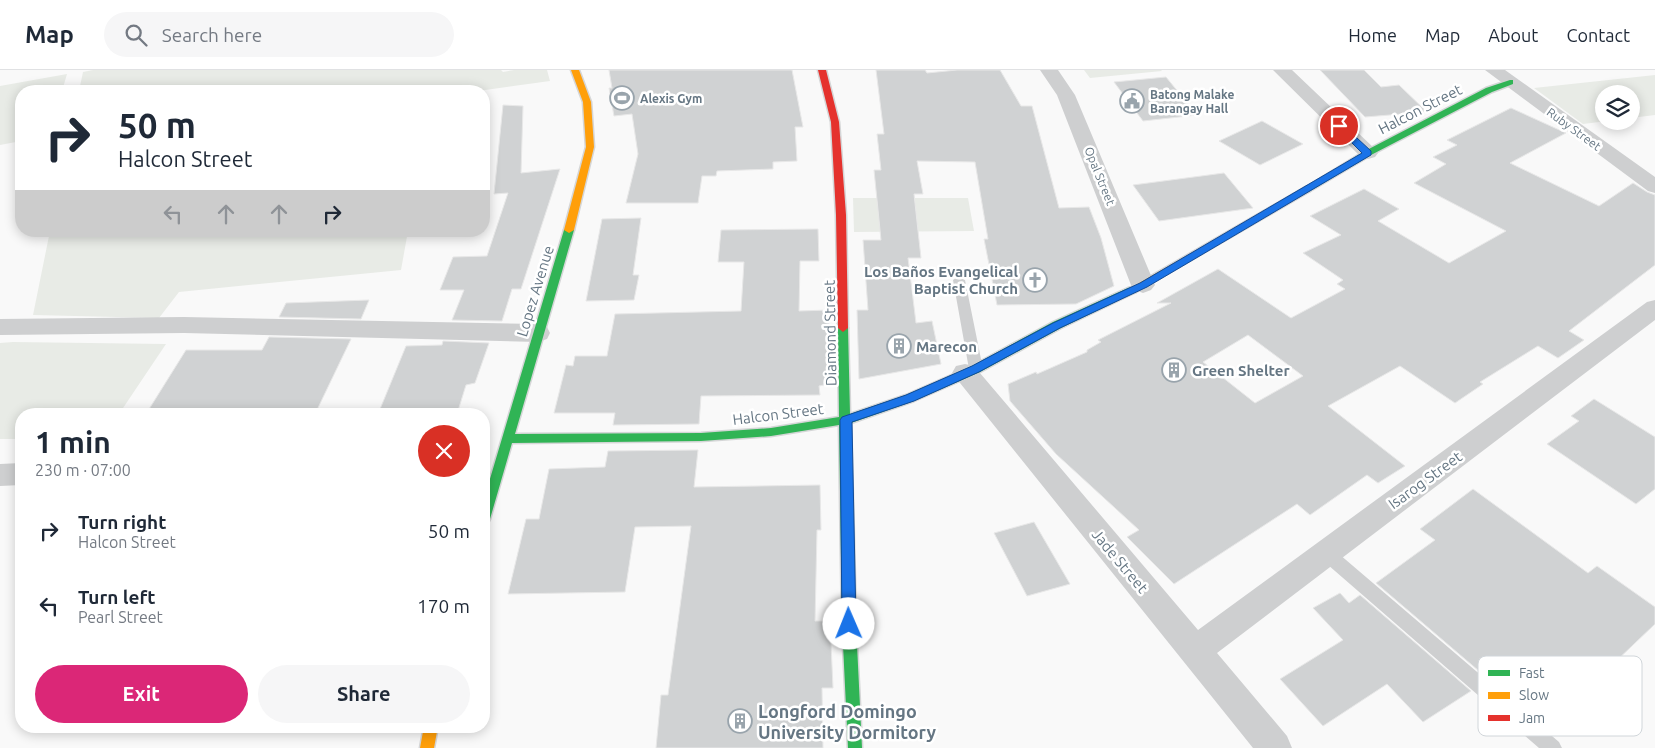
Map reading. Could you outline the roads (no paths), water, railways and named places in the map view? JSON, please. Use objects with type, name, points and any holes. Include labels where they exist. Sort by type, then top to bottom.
[{"type":"street","name":"Lopez Avenue","points":[[490,490],[497,456],[576,210],[590,147],[587,102],[575,70]]},
{"type":"street","name":"Diamond Street","points":[[822,70],[835,122],[838,151],[844,284],[849,624],[855,748]]},
{"type":"street","name":"Opal Street","points":[[1049,70],[1066,95],[1143,285]]},
{"type":"street","points":[[1282,70],[1368,153]]},
{"type":"street","name":"Ruby Street","points":[[1494,70],[1655,187]]},
{"type":"street","name":"Halcon Street","points":[[497,456],[771,432],[846,420],[910,398],[970,371],[1057,325],[1143,285],[1368,153],[1490,90],[1510,82]]},
{"type":"street","name":"Isarog Street","points":[[1195,651],[1655,308]]},
{"type":"street","points":[[0,327],[184,325],[538,333]]},
{"type":"street","name":"Jade Street","points":[[970,371],[1275,748]]},
{"type":"street","points":[[0,474],[15,474]]},
{"type":"street","points":[[427,748],[430,733]]},
{"type":"lane","points":[[959,280],[970,371]]},
{"type":"lane","points":[[1326,553],[1478,684]]},
{"type":"lane","points":[[1539,736],[1553,748]]},
{"type":"place","name":"Alexis Gym","points":[[622,98]]},
{"type":"place","name":"Batong Malake Barangay Hall","points":[[1132,101]]},
{"type":"place","name":"Los Baños Evangelical Baptist Church","points":[[1035,280]]},
{"type":"place","name":"Marecon","points":[[899,346]]},
{"type":"place","name":"Green Shelter","points":[[1174,370]]},
{"type":"place","name":"Longford Domingo University Dormitory","points":[[740,721]]}]
